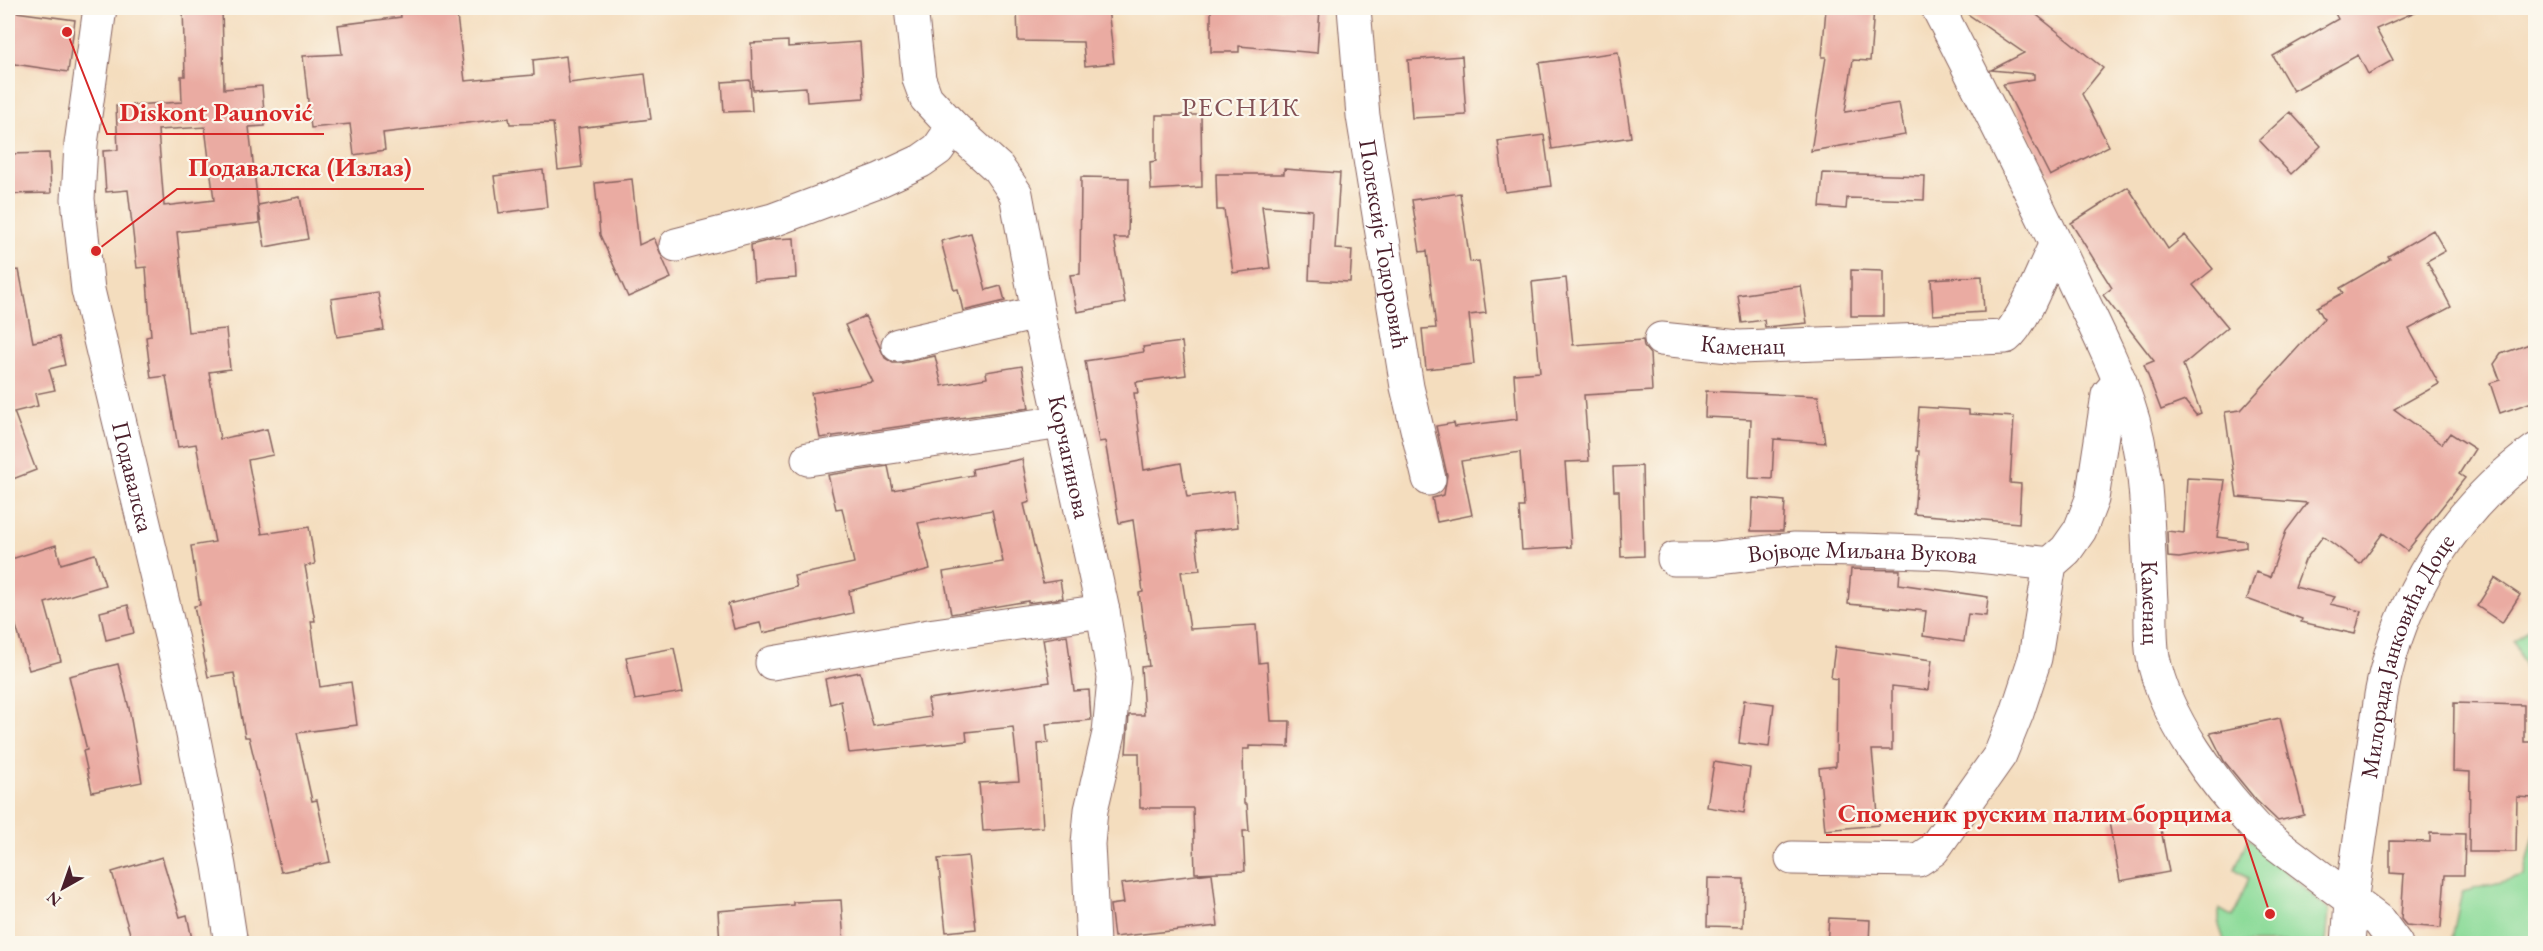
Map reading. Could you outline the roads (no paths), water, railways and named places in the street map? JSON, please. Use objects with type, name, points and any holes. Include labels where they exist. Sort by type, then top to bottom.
[{"type":"street","name":"Подавалска","points":[[100,8],[80,163],[78,199],[83,257],[88,290],[186,699],[219,866],[231,944]]},
{"type":"street","name":"Корчагинова","points":[[911,8],[922,90],[934,109],[998,168],[1016,194],[1038,313],[1103,611],[1114,678],[1109,733],[1091,810],[1088,844],[1093,944]]},
{"type":"street","name":"Полексије Тодоровић","points":[[1354,8],[1365,127],[1407,387],[1429,479]]},
{"type":"street","name":"Каменац","points":[[1938,8],[2056,244],[2120,381],[2140,448],[2153,657],[2180,726],[2201,760],[2242,813],[2266,837],[2379,921],[2396,944]]},
{"type":"street","points":[[675,245],[773,220],[880,180],[921,161],[938,149],[953,127]]},
{"type":"street","name":"Каменац","points":[[1660,339],[1739,347],[2006,338],[2014,331],[2020,320],[2042,269],[2056,244]]},
{"type":"street","points":[[898,345],[1038,313]]},
{"type":"street","points":[[1792,858],[1918,860],[1933,850],[2000,755],[2017,713],[2036,650],[2050,564],[2066,550],[2080,530],[2092,499],[2108,395],[2120,381]]},
{"type":"street","points":[[808,459],[1062,422]]},
{"type":"street","name":"Милорада Јанковића Доце","points":[[2348,944],[2351,902],[2381,694],[2386,665],[2396,635],[2427,569],[2445,540],[2494,484],[2535,450]]},
{"type":"street","name":"Војводе Миљана Вукова","points":[[1674,560],[1708,559],[1795,549],[1952,553],[2050,564]]},
{"type":"street","points":[[772,663],[935,635],[1103,611]]},
{"type":"place","name":"Diskont Paunović","points":[[67,32]]},
{"type":"place","name":"Подавалска (Излаз)","points":[[96,251]]},
{"type":"place","name":"Споменик руским палим борцима","points":[[2270,914]]},
{"type":"district","name":"РЕСНИК","points":[[1241,107]]}]
